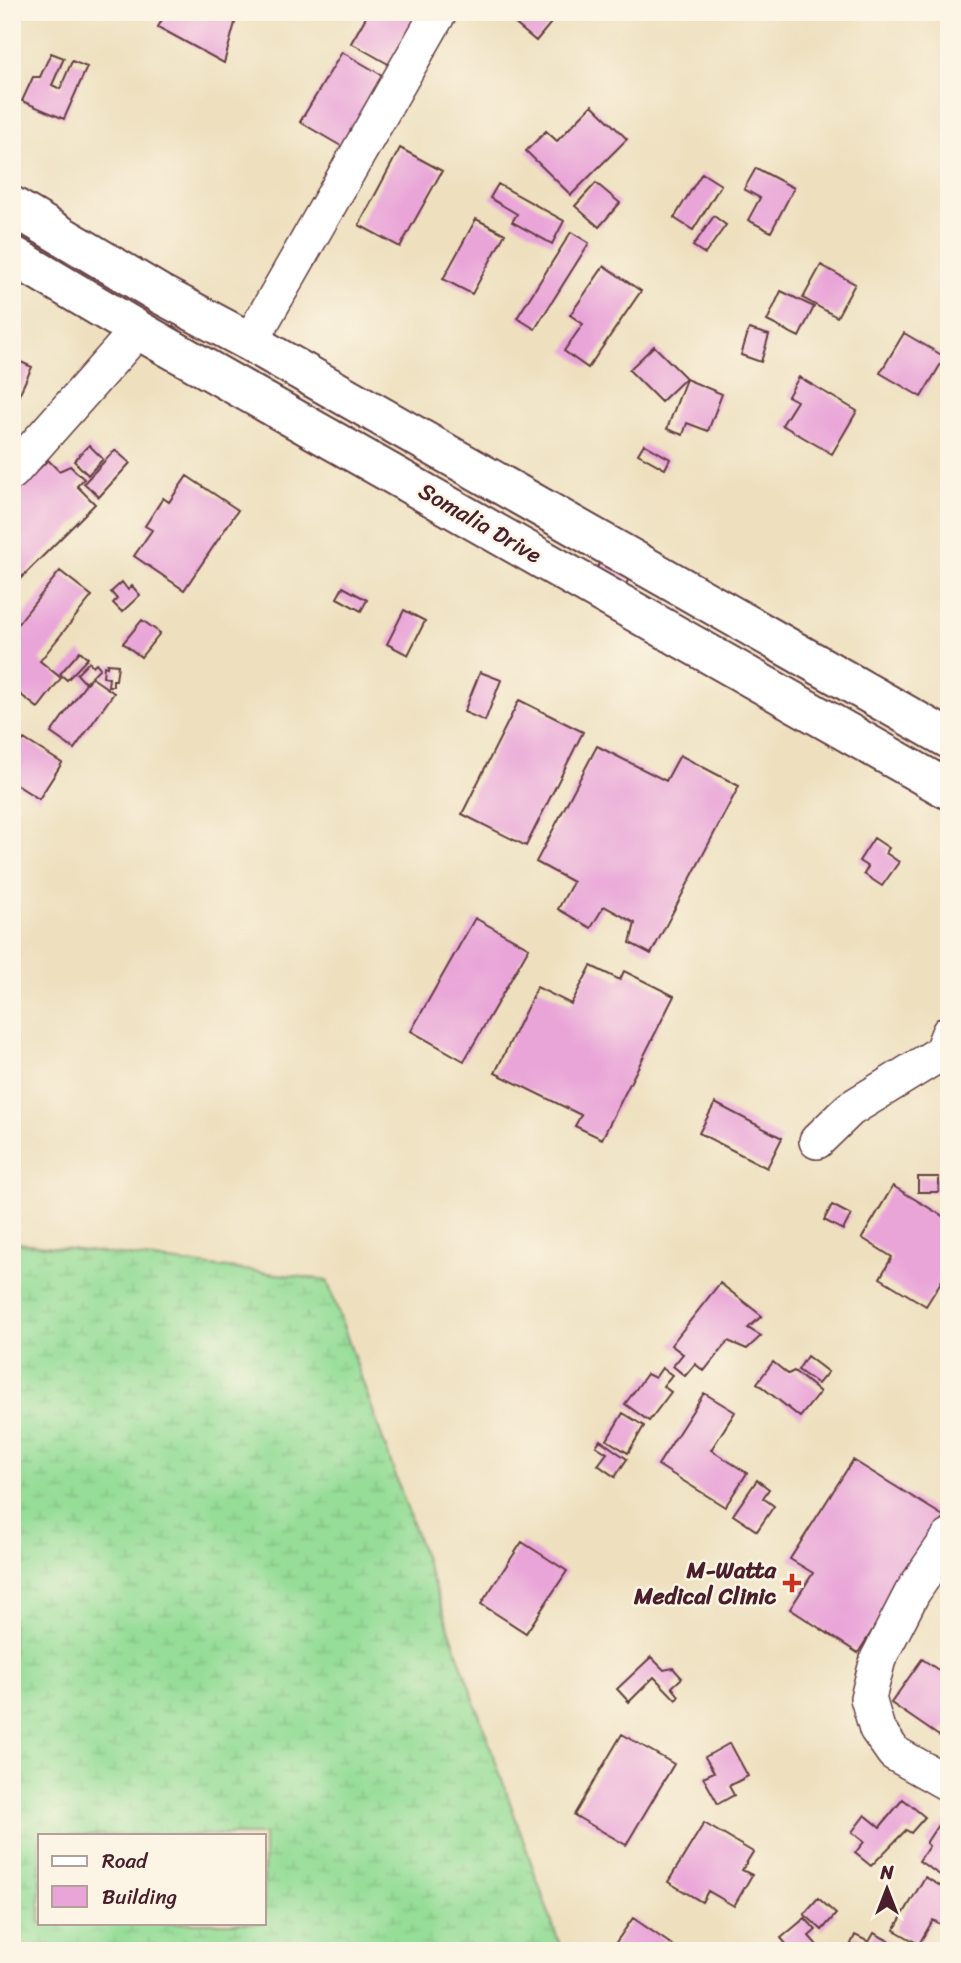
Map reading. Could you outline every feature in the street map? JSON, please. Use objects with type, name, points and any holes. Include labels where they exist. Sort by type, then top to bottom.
[{"type":"main road","name":"Somalia Drive","points":[[12,206],[160,294],[250,342],[949,739]]},
{"type":"main road","name":"Somalia Drive","points":[[12,255],[138,330],[949,790]]},
{"type":"street","points":[[250,342],[439,12]]},
{"type":"street","points":[[12,472],[138,330]]},
{"type":"street","points":[[817,1141],[850,1109],[941,1053],[949,1033]]},
{"type":"street","points":[[949,1538],[912,1593],[878,1659],[868,1698],[877,1729],[894,1753],[949,1784]]},
{"type":"green space","points":[[12,1242],[327,1280],[562,1951],[12,1951]]},
{"type":"building","points":[[166,12],[238,12],[224,63],[158,27]]},
{"type":"building","points":[[369,12],[421,12],[390,65],[351,43]]},
{"type":"building","points":[[501,12],[560,12],[536,41]]},
{"type":"building","points":[[342,52],[387,78],[346,149],[300,122]]},
{"type":"building","points":[[51,53],[64,58],[52,85],[60,89],[72,61],[87,67],[64,119],[22,101],[33,77],[40,77]]},
{"type":"building","points":[[592,105],[627,139],[571,195],[526,151],[546,131],[557,141]]},
{"type":"building","points":[[400,148],[442,171],[400,247],[359,225]]},
{"type":"building","points":[[756,168],[794,188],[771,232],[748,220],[760,198],[744,189]]},
{"type":"building","points":[[702,173],[721,185],[693,230],[674,218]]},
{"type":"building","points":[[596,183],[620,203],[599,227],[575,206]]},
{"type":"building","points":[[498,184],[564,221],[552,244],[512,222],[517,214],[490,198]]},
{"type":"building","points":[[714,216],[726,225],[705,254],[693,246]]},
{"type":"building","points":[[476,219],[505,234],[472,294],[443,279]]},
{"type":"building","points":[[571,232],[589,243],[535,329],[517,318]]},
{"type":"building","points":[[821,265],[855,284],[837,317],[803,298]]},
{"type":"building","points":[[604,266],[641,291],[588,368],[564,351],[583,324],[570,315]]},
{"type":"building","points":[[781,291],[814,307],[799,337],[767,321]]},
{"type":"building","points":[[749,329],[769,335],[761,362],[741,355]]},
{"type":"building","points":[[904,333],[945,357],[921,397],[880,373]]},
{"type":"building","points":[[654,346],[686,378],[661,402],[629,370]]},
{"type":"building","points":[[12,358],[32,367],[12,410]]},
{"type":"building","points":[[799,377],[857,411],[832,454],[782,425],[797,401],[788,396]]},
{"type":"building","points":[[686,379],[722,394],[708,431],[687,423],[683,435],[667,429]]},
{"type":"building","points":[[644,444],[670,459],[665,469],[638,454]]},
{"type":"building","points":[[89,445],[103,459],[88,475],[74,461]]},
{"type":"building","points":[[115,450],[130,463],[99,497],[84,483]]},
{"type":"building","points":[[48,460],[59,471],[70,466],[84,479],[77,486],[95,504],[12,587],[12,495]]},
{"type":"building","points":[[187,476],[238,510],[184,590],[134,556],[152,530],[145,526],[163,498],[169,502]]},
{"type":"building","points":[[601,559],[631,572],[626,585],[595,572]]},
{"type":"building","points":[[60,571],[92,596],[40,661],[61,678],[38,708],[12,688],[12,631]]},
{"type":"building","points":[[122,582],[128,590],[132,586],[140,595],[122,612],[113,603],[117,599],[111,592]]},
{"type":"building","points":[[343,587],[367,600],[361,611],[337,598]]},
{"type":"building","points":[[404,610],[425,621],[408,655],[387,644]]},
{"type":"building","points":[[142,620],[160,633],[141,657],[123,643]]},
{"type":"building","points":[[80,651],[88,658],[67,680],[60,674]]},
{"type":"building","points":[[89,662],[93,666],[96,663],[100,668],[85,683],[77,674]]},
{"type":"building","points":[[107,664],[118,665],[113,686],[108,686],[109,678],[103,677],[104,666],[107,667]]},
{"type":"building","points":[[480,672],[501,680],[485,721],[464,712]]},
{"type":"building","points":[[91,677],[114,693],[74,749],[51,733]]},
{"type":"building","points":[[519,700],[583,732],[526,846],[462,814]]},
{"type":"building","points":[[24,739],[62,763],[39,799],[12,782],[12,756]]},
{"type":"building","points":[[597,746],[666,781],[680,755],[739,786],[651,954],[630,943],[635,923],[604,906],[591,928],[558,909],[573,882],[536,862]]},
{"type":"building","points":[[874,838],[889,848],[886,853],[899,862],[882,886],[864,874],[868,867],[859,861]]},
{"type":"building","points":[[475,918],[529,948],[464,1061],[411,1031]]},
{"type":"building","points":[[591,966],[620,980],[624,971],[674,996],[602,1139],[575,1126],[581,1115],[495,1073],[537,987],[571,1004]]},
{"type":"building","points":[[715,1103],[782,1138],[767,1168],[699,1133]]},
{"type":"building","points":[[918,1177],[939,1177],[939,1192],[918,1192]]},
{"type":"building","points":[[893,1186],[949,1220],[949,1269],[926,1306],[880,1278],[892,1257],[862,1238]]},
{"type":"building","points":[[832,1205],[851,1215],[843,1230],[824,1220]]},
{"type":"building","points":[[720,1283],[762,1316],[748,1328],[761,1336],[747,1349],[728,1341],[704,1371],[695,1364],[685,1376],[673,1366],[683,1354],[671,1345]]},
{"type":"building","points":[[807,1356],[828,1372],[818,1384],[798,1370]]},
{"type":"building","points":[[773,1362],[788,1374],[794,1371],[820,1392],[800,1417],[757,1383]]},
{"type":"building","points":[[662,1368],[672,1375],[663,1386],[671,1392],[649,1421],[625,1404],[647,1374],[655,1378]]},
{"type":"building","points":[[704,1393],[735,1412],[711,1450],[747,1473],[725,1507],[658,1465]]},
{"type":"building","points":[[623,1413],[644,1426],[628,1453],[607,1440]]},
{"type":"building","points":[[600,1440],[627,1459],[615,1477],[598,1465],[607,1453],[596,1446]]},
{"type":"building","name":"M-Watta Medical Clinic","points":[[853,1460],[945,1517],[858,1653],[790,1609],[813,1573],[790,1559]]},
{"type":"building","points":[[757,1480],[769,1489],[763,1498],[774,1506],[757,1531],[733,1515]]},
{"type":"building","points":[[522,1542],[567,1571],[526,1633],[481,1604]]},
{"type":"building","points":[[651,1657],[664,1670],[673,1668],[682,1678],[672,1687],[679,1696],[676,1700],[654,1677],[629,1702],[617,1689]]},
{"type":"building","points":[[922,1659],[949,1677],[949,1723],[939,1736],[891,1703]]},
{"type":"building","points":[[622,1734],[674,1764],[626,1845],[574,1815]]},
{"type":"building","points":[[730,1743],[748,1776],[729,1786],[734,1795],[718,1804],[703,1777],[714,1772],[705,1757]]},
{"type":"building","points":[[903,1799],[925,1817],[911,1833],[906,1830],[871,1866],[855,1853],[864,1842],[852,1832],[865,1815],[880,1827]]},
{"type":"building","points":[[949,1816],[949,1863],[940,1875],[919,1861],[929,1846],[926,1843],[938,1825],[941,1827]]},
{"type":"building","points":[[704,1823],[753,1852],[742,1870],[752,1875],[734,1906],[708,1891],[702,1902],[668,1882]]},
{"type":"building","points":[[925,1877],[949,1891],[949,1929],[933,1920],[919,1944],[894,1930]]},
{"type":"building","points":[[818,1898],[836,1914],[822,1930],[804,1914]]},
{"type":"building","points":[[633,1918],[681,1951],[610,1951]]},
{"type":"building","points":[[805,1918],[816,1930],[809,1936],[817,1945],[813,1948],[815,1951],[792,1951],[781,1938]]},
{"type":"building","points":[[874,1933],[900,1947],[898,1951],[857,1951],[850,1946],[855,1935],[869,1942]]},
{"type":"place","name":"M-Watta Medical Clinic","points":[[792,1583]]}]
